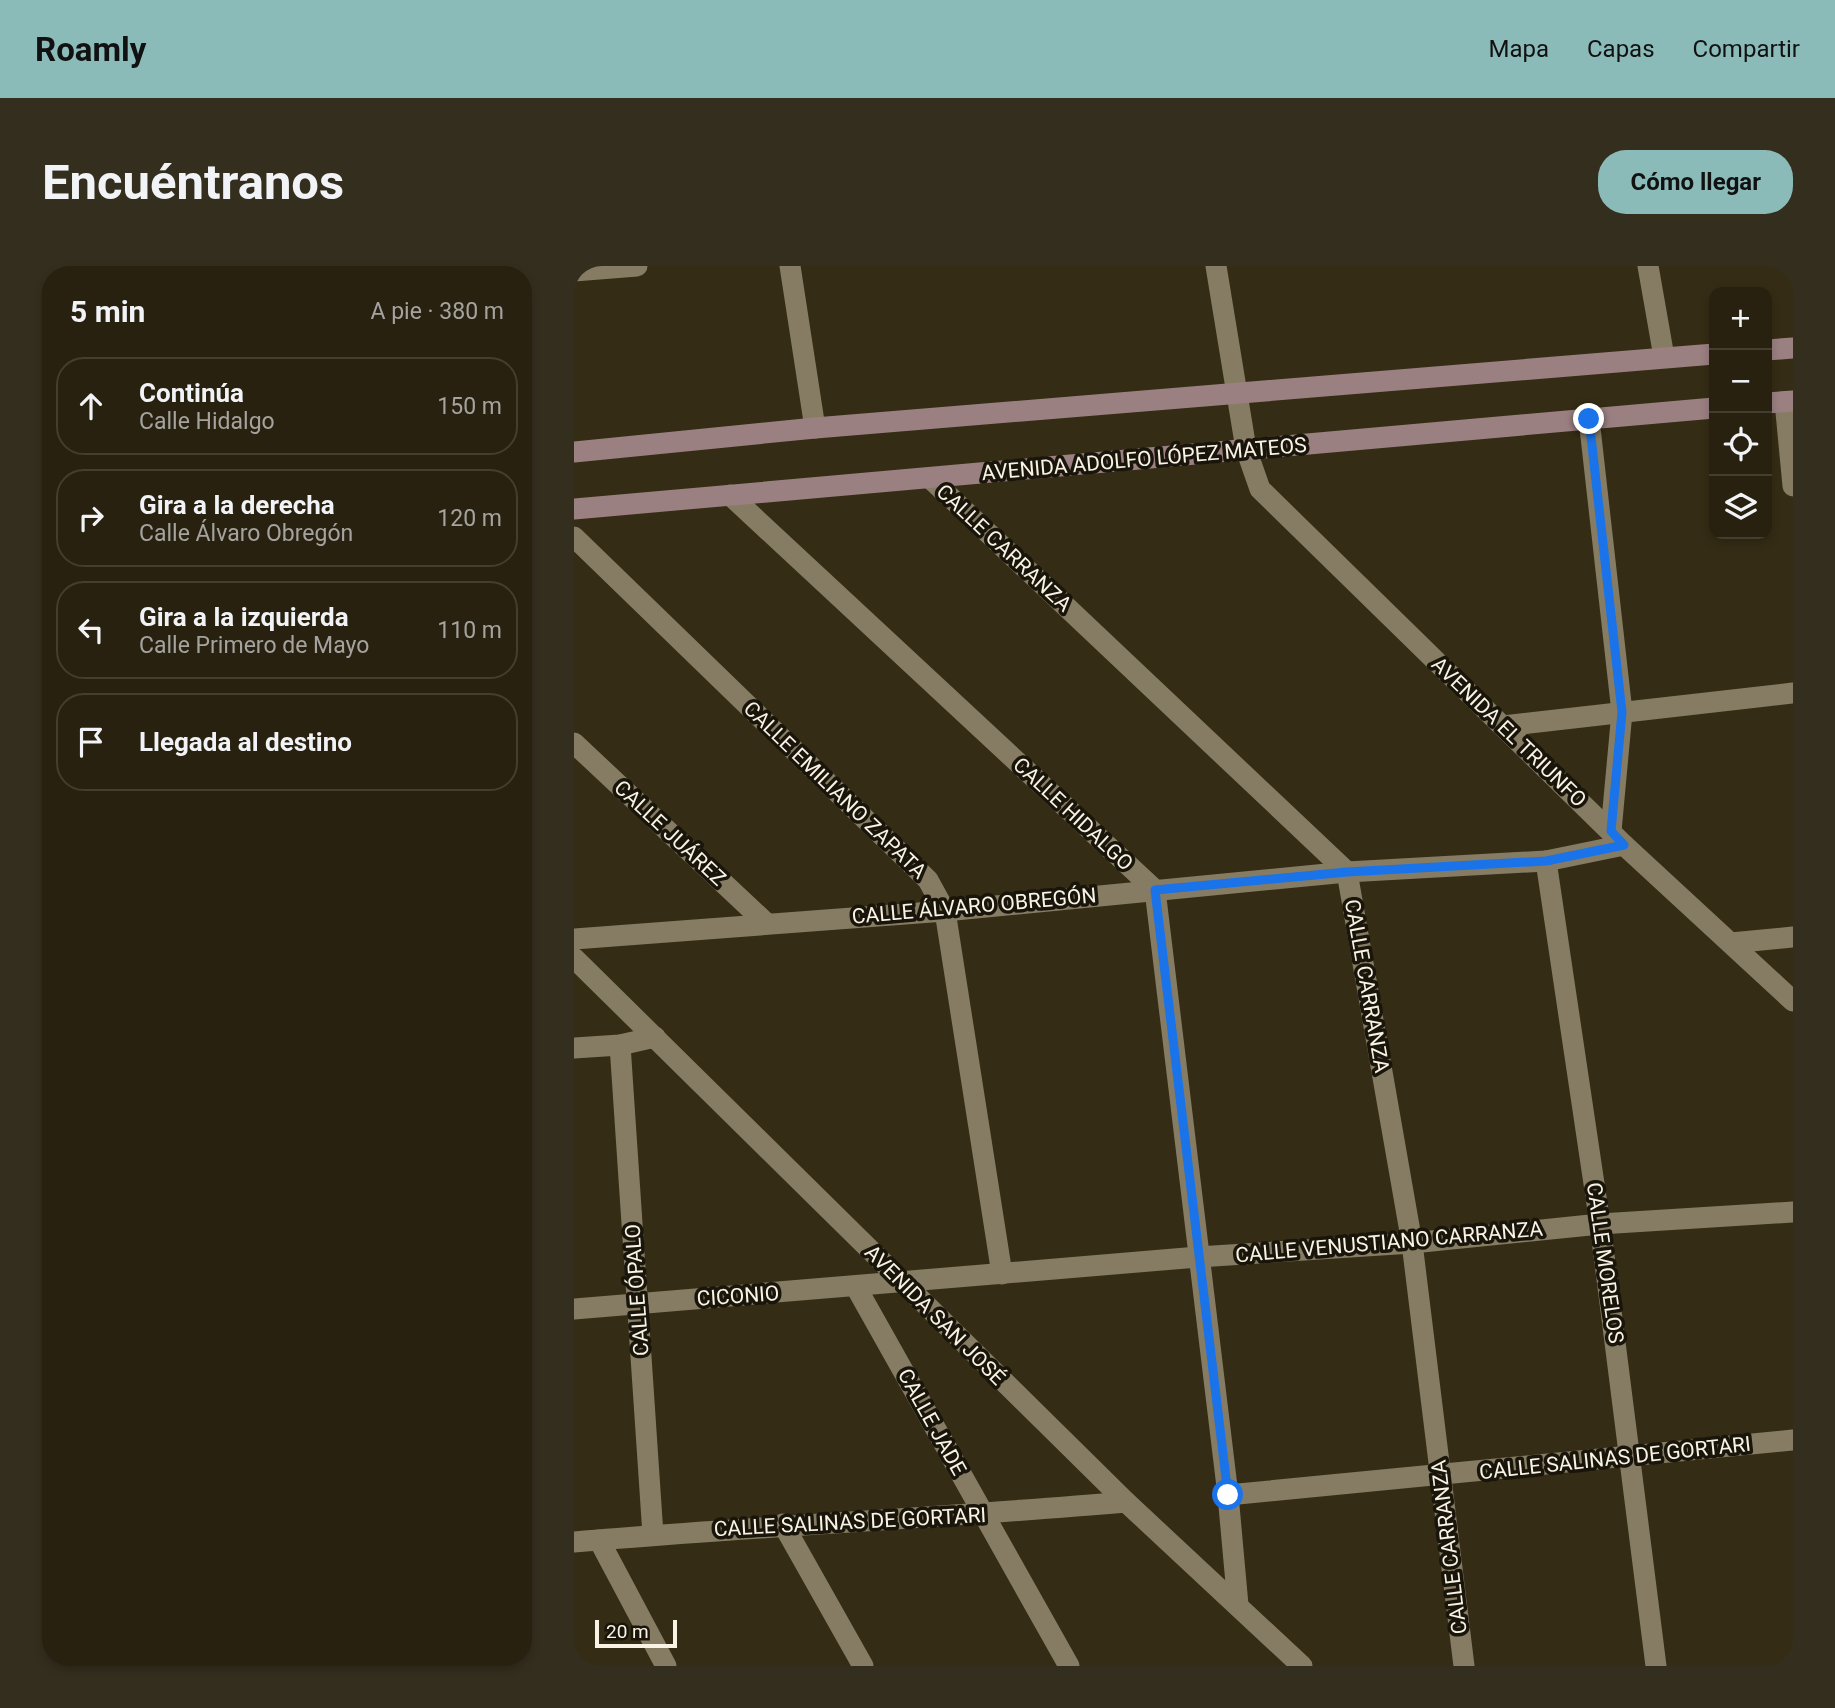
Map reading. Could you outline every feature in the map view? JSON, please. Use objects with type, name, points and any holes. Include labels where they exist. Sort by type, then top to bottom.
[{"type":"main road","points":[[1772,350],[1793,348]]},
{"type":"main road","points":[[574,452],[815,428],[1709,354]]},
{"type":"main road","name":"AVENIDA ADOLFO LÓPEZ MATEOS","points":[[574,509],[1709,408]]},
{"type":"street","points":[[574,271],[638,266]]},
{"type":"street","points":[[790,266],[815,428]]},
{"type":"street","name":"AVENIDA EL TRIUNFO","points":[[1216,266],[1246,449],[1260,489],[1618,838],[1793,1001]]},
{"type":"street","points":[[1648,266],[1664,357]]},
{"type":"street","points":[[1782,402],[1793,486]]},
{"type":"street","points":[[1589,419],[1622,712],[1618,838]]},
{"type":"street","name":"CALLE CARRANZA","points":[[932,479],[1347,872],[1412,1243],[1464,1666]]},
{"type":"street","name":"CALLE HIDALGO","points":[[730,495],[1155,890]]},
{"type":"street","name":"CALLE EMILIANO ZAPATA","points":[[574,537],[928,880],[945,911],[1002,1274]]},
{"type":"street","points":[[1503,726],[1793,693]]},
{"type":"street","name":"CALLE JUÁREZ","points":[[574,743],[766,923]]},
{"type":"street","name":"CALLE ÁLVARO OBREGÓN","points":[[574,939],[945,911],[1347,872],[1546,861],[1618,838]]},
{"type":"street","name":"CALLE MORELOS","points":[[1546,861],[1600,1224],[1656,1666]]},
{"type":"street","points":[[1155,890],[1228,1495],[1238,1605]]},
{"type":"street","points":[[1731,943],[1793,937]]},
{"type":"street","name":"AVENIDA SAN JOSÉ","points":[[574,958],[1126,1502],[1301,1666]]},
{"type":"street","points":[[574,1048],[620,1045],[655,1037]]},
{"type":"street","name":"CALLE ÓPALO","points":[[620,1045],[653,1535]]},
{"type":"street","name":"CALLE VENUSTIANO CARRANZA","points":[[902,1283],[1198,1257],[1412,1243],[1600,1224],[1793,1212]]},
{"type":"street","name":"CICONIO","points":[[574,1308],[902,1283]]},
{"type":"street","name":"CALLE JADE","points":[[856,1287],[1069,1666]]},
{"type":"street","name":"CALLE SALINAS DE GORTARI","points":[[1228,1495],[1793,1440]]},
{"type":"street","name":"CALLE SALINAS DE GORTARI","points":[[574,1542],[783,1524],[983,1514],[1126,1502]]},
{"type":"street","points":[[783,1524],[863,1666]]},
{"type":"street","points":[[599,1540],[666,1666]]},
{"type":"route","points":[[1228,1495],[1155,890],[1347,872],[1546,861],[1624,845],[1611,831],[1622,712],[1589,419]]}]
